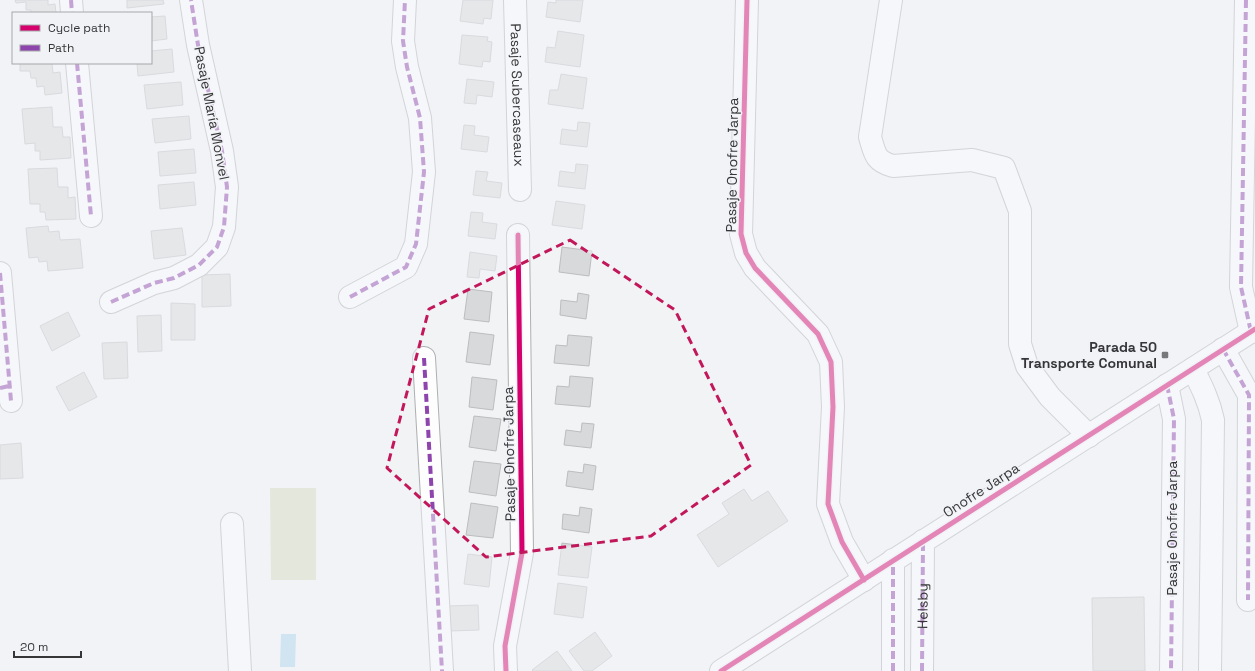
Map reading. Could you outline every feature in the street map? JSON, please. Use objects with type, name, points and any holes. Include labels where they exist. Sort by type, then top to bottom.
[{"type":"street","points":[[71,0],[72,12]]},
{"type":"street","name":"Pasaje María Monvel","points":[[111,302],[154,283],[174,278],[199,265],[217,247],[224,227],[227,187],[222,151],[198,45],[191,0]]},
{"type":"street","points":[[350,297],[406,267],[416,244],[424,172],[420,118],[402,41],[406,0]]},
{"type":"street","name":"Pasaje Subercaseaux","points":[[515,0],[520,190]]},
{"type":"street","name":"Pasaje Onofre Jarpa","points":[[747,0],[741,234],[746,253],[755,268],[818,334],[831,362],[833,407],[828,504],[842,542],[864,580]]},
{"type":"street","points":[[890,0],[870,137],[875,154],[882,163],[893,166],[972,160],[1004,168],[1020,211],[1020,344],[1027,366],[1050,396],[1088,436]]},
{"type":"street","points":[[1246,0],[1241,287],[1253,330]]},
{"type":"street","points":[[77,64],[91,216]]},
{"type":"street","name":"Pasaje Onofre Jarpa","points":[[506,671],[505,646],[522,553],[518,235]]},
{"type":"street","points":[[0,273],[7,392]]},
{"type":"street","name":"Onofre Jarpa","points":[[721,671],[1253,330]]},
{"type":"street","points":[[1224,349],[1249,395],[1248,600]]},
{"type":"street","points":[[424,358],[442,671]]},
{"type":"street","points":[[1193,369],[1210,405],[1213,420],[1210,671]]},
{"type":"street","name":"Pasaje Onofre Jarpa","points":[[1167,385],[1174,419],[1172,671]]},
{"type":"street","points":[[232,524],[240,671]]},
{"type":"street","name":"Helsby","points":[[922,671],[923,541]]},
{"type":"street","points":[[893,560],[893,671]]},
{"type":"highlighted area","points":[[570,240],[675,310],[751,465],[651,536],[486,557],[387,468],[429,309]]},
{"type":"green space","points":[[270,488],[316,488],[316,580],[271,580]]},
{"type":"water","points":[[281,634],[296,634],[295,667],[280,667]]},
{"type":"building","points":[[15,0],[48,0],[48,5],[55,4],[56,12],[31,12],[31,10],[26,10],[26,2],[16,3]]},
{"type":"building","points":[[127,0],[163,0],[164,4],[127,8]]},
{"type":"building","points":[[463,0],[493,0],[491,19],[484,18],[483,24],[460,21]]},
{"type":"building","points":[[556,0],[583,0],[580,22],[546,17],[548,2],[556,3]]},
{"type":"building","points":[[165,16],[167,39],[152,41],[152,17]]},
{"type":"building","points":[[558,31],[584,35],[580,67],[545,62],[547,47],[555,48]]},
{"type":"building","points":[[462,35],[488,37],[487,41],[492,42],[490,62],[483,61],[482,67],[459,64]]},
{"type":"building","points":[[172,49],[174,72],[138,76],[137,64],[152,64],[152,51]]},
{"type":"building","points":[[20,64],[52,64],[53,73],[60,72],[62,93],[45,95],[44,86],[37,87],[36,78],[31,78],[30,71],[20,71]]},
{"type":"building","points":[[561,74],[587,78],[583,109],[548,104],[550,90],[558,90]]},
{"type":"building","points":[[467,79],[494,82],[492,97],[477,95],[476,104],[464,103]]},
{"type":"building","points":[[181,82],[183,105],[147,109],[144,85]]},
{"type":"building","points":[[52,107],[53,127],[62,127],[63,137],[70,137],[71,158],[40,160],[40,151],[35,151],[35,143],[25,144],[22,109]]},
{"type":"building","points":[[189,116],[191,139],[155,143],[152,119]]},
{"type":"building","points":[[578,122],[590,123],[587,147],[560,144],[562,129],[577,131]]},
{"type":"building","points":[[464,125],[475,126],[474,135],[489,137],[487,152],[461,149]]},
{"type":"building","points":[[194,149],[196,173],[160,176],[158,152]]},
{"type":"building","points":[[576,164],[588,165],[585,189],[558,186],[560,171],[575,173]]},
{"type":"building","points":[[57,168],[58,187],[68,187],[68,198],[75,197],[76,219],[46,220],[45,212],[40,212],[40,204],[30,204],[28,169]]},
{"type":"building","points":[[476,171],[488,172],[486,181],[502,183],[500,198],[473,195]]},
{"type":"building","points":[[194,182],[196,205],[160,209],[158,185]]},
{"type":"building","points":[[556,201],[585,205],[582,229],[552,225]]},
{"type":"building","points":[[471,212],[483,213],[482,222],[497,224],[495,239],[468,236]]},
{"type":"building","points":[[48,226],[49,232],[59,231],[60,240],[80,239],[83,268],[48,271],[47,261],[39,262],[38,257],[29,258],[26,228]]},
{"type":"building","points":[[182,228],[186,255],[154,259],[151,231]]},
{"type":"building","points":[[562,247],[592,251],[589,276],[559,272]]},
{"type":"building","points":[[470,252],[497,256],[495,271],[480,269],[479,278],[467,277]]},
{"type":"building","points":[[230,274],[231,306],[202,307],[202,275]]},
{"type":"building","points":[[468,289],[492,292],[489,322],[464,319]]},
{"type":"building","points":[[578,293],[589,295],[586,319],[560,315],[561,300],[577,302]]},
{"type":"building","points":[[171,303],[195,304],[195,340],[171,340]]},
{"type":"building","points":[[68,312],[80,336],[52,351],[40,326]]},
{"type":"building","points":[[161,315],[162,351],[138,352],[137,316]]},
{"type":"building","points":[[470,332],[494,335],[490,365],[466,362]]},
{"type":"building","points":[[568,335],[592,337],[589,366],[554,363],[556,345],[567,346]]},
{"type":"building","points":[[127,342],[128,378],[104,379],[102,343]]},
{"type":"building","points":[[84,372],[97,397],[69,411],[56,387]]},
{"type":"building","points":[[570,376],[593,378],[590,407],[555,404],[557,386],[569,387]]},
{"type":"building","points":[[472,377],[497,380],[493,410],[469,407]]},
{"type":"building","points":[[474,416],[501,419],[496,451],[469,447]]},
{"type":"building","points":[[582,423],[594,424],[591,448],[564,445],[566,430],[581,432]]},
{"type":"building","points":[[21,443],[23,478],[0,479],[0,445]]},
{"type":"building","points":[[474,461],[501,464],[496,496],[469,492]]},
{"type":"building","points":[[584,464],[596,466],[593,490],[566,486],[568,471],[583,473]]},
{"type":"building","points":[[744,489],[752,501],[768,491],[788,521],[718,567],[697,535],[729,514],[722,503]]},
{"type":"building","points":[[471,503],[498,507],[493,538],[466,535]]},
{"type":"building","points":[[580,507],[592,509],[589,533],[562,529],[563,514],[579,516]]},
{"type":"building","points":[[562,543],[592,547],[588,578],[558,575]]},
{"type":"building","points":[[468,554],[492,557],[489,587],[464,584]]},
{"type":"building","points":[[558,583],[587,587],[583,618],[554,614]]},
{"type":"building","points":[[1144,597],[1145,671],[1093,671],[1092,598]]},
{"type":"building","points":[[478,605],[479,630],[449,631],[448,606]]},
{"type":"building","points":[[595,632],[612,656],[592,671],[584,671],[569,651]]},
{"type":"building","points":[[557,651],[572,671],[532,670]]},
{"type":"marked path","points":[[71,0],[72,12]]},
{"type":"marked path","points":[[111,302],[154,283],[174,278],[199,265],[217,247],[224,227],[227,187],[222,151],[198,45],[191,0]]},
{"type":"marked path","points":[[350,297],[406,267],[416,244],[424,172],[420,118],[407,67],[403,41],[405,0]]},
{"type":"marked path","points":[[1246,0],[1241,287],[1251,332]]},
{"type":"marked path","points":[[77,64],[91,216]]},
{"type":"marked path","points":[[0,273],[11,401]]},
{"type":"marked path","points":[[1223,349],[1249,395],[1248,600]]},
{"type":"marked path","points":[[424,358],[442,671]]},
{"type":"marked path","points":[[1167,385],[1174,419],[1171,671]]},
{"type":"marked path","points":[[0,388],[9,386]]},
{"type":"marked path","points":[[922,671],[923,541]]},
{"type":"marked path","points":[[893,560],[893,671]]},
{"type":"cycle path","points":[[747,0],[741,234],[746,253],[755,268],[818,334],[831,362],[833,407],[828,504],[842,542],[864,580]]},
{"type":"cycle path","points":[[506,671],[505,646],[522,553],[518,235]]},
{"type":"cycle path","points":[[721,671],[1255,329]]},
{"type":"place","name":"Parada 50 Transporte Comunal","points":[[1165,355]]}]
